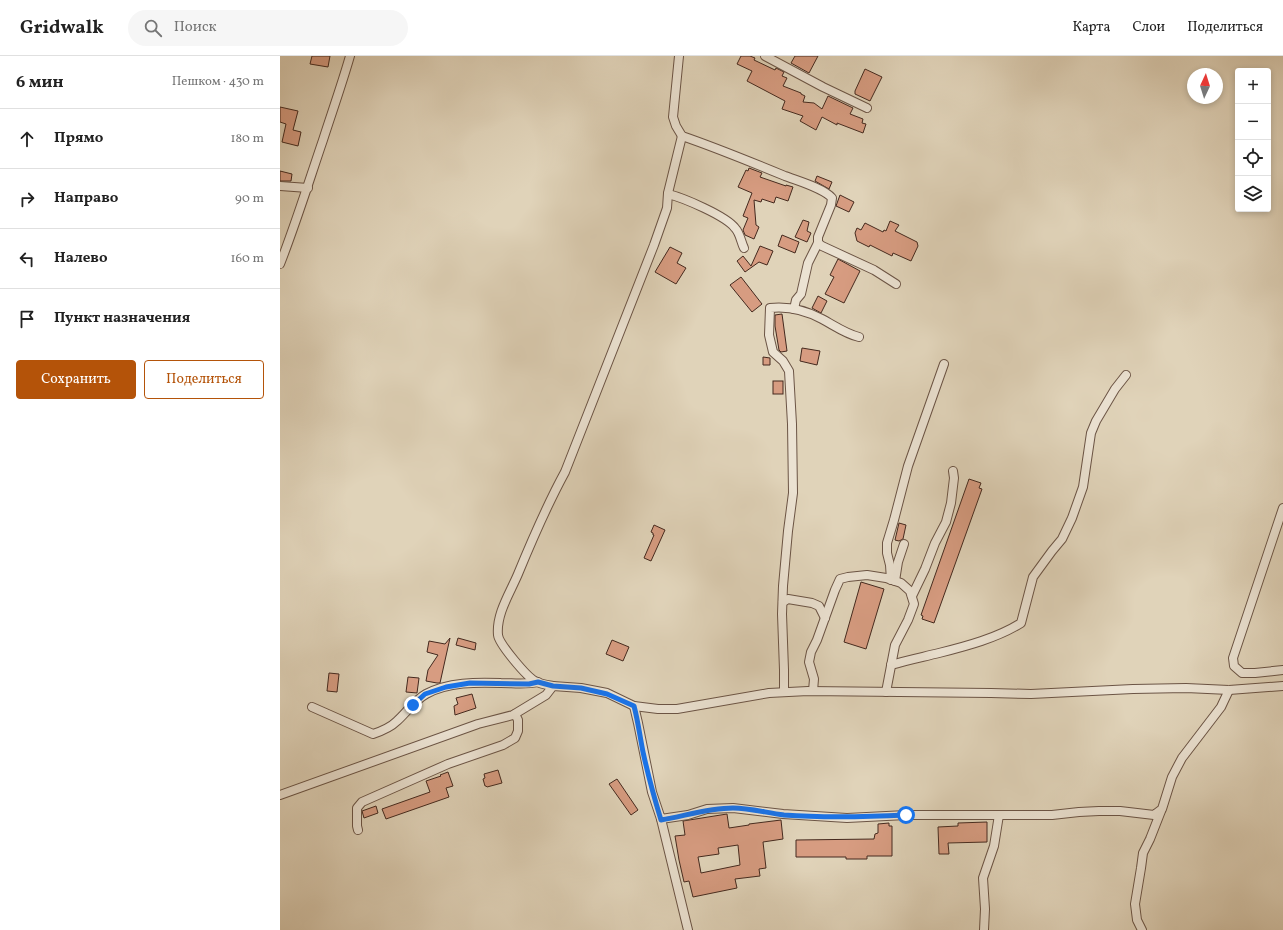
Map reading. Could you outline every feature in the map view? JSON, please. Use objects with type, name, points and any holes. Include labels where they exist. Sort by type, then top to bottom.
[{"type":"street","points":[[280,264],[297,220],[323,139],[342,88],[350,56]]},
{"type":"street","points":[[680,56],[673,116],[676,126],[682,136],[702,142],[828,194],[832,198],[831,205],[818,237],[818,243],[808,263],[801,294],[796,300],[794,309]]},
{"type":"street","points":[[765,56],[852,102],[867,108]]},
{"type":"street","points":[[682,136],[668,194],[667,208],[652,252],[565,472],[504,603],[498,622],[498,636],[506,650],[528,676],[538,682],[553,686],[581,688],[607,694],[634,706],[658,709],[676,709],[784,692],[991,692],[1031,694],[1133,689],[1186,688],[1229,690],[1283,686]]},
{"type":"street","points":[[280,186],[308,188]]},
{"type":"street","points":[[668,194],[677,196],[729,221],[737,229],[744,248]]},
{"type":"street","points":[[818,243],[874,270],[896,284]]},
{"type":"street","points":[[784,692],[783,602],[788,531],[793,493],[792,424],[789,371],[783,361],[773,352],[769,335],[770,308],[794,309],[821,318],[852,335],[859,337]]},
{"type":"street","points":[[893,580],[887,553],[887,543],[908,466],[944,364]]},
{"type":"street","points":[[891,665],[904,660],[939,653],[972,644],[1010,630],[1021,623],[1033,577],[1062,539],[1072,518],[1082,488],[1091,433],[1096,420],[1126,374]]},
{"type":"street","points":[[912,596],[935,543],[946,522],[952,503],[954,478],[952,471]]},
{"type":"street","points":[[1283,508],[1233,658],[1234,666],[1242,672],[1255,673],[1283,670]]},
{"type":"street","points":[[893,580],[904,544]]},
{"type":"street","points":[[813,691],[814,679],[809,662],[811,652],[840,579],[867,575],[901,583],[910,591],[914,604],[908,620],[895,645],[886,692]]},
{"type":"street","points":[[783,602],[788,599],[812,603],[819,606],[825,618]]},
{"type":"street","points":[[312,707],[373,734],[384,730],[396,722],[425,694],[446,687],[470,683],[529,684],[538,682]]},
{"type":"street","points":[[280,795],[478,724],[515,714],[546,695],[553,686]]},
{"type":"street","points":[[1142,930],[1137,920],[1136,904],[1144,853],[1150,839],[1155,819],[1162,809],[1172,777],[1182,758],[1221,707],[1229,690]]},
{"type":"street","points":[[634,706],[652,792],[661,820],[688,930]]},
{"type":"street","points":[[358,830],[356,808],[362,802],[448,764],[503,745],[515,738],[518,731],[518,720],[515,714]]},
{"type":"street","points":[[661,820],[688,815],[707,809],[733,808],[783,814],[847,818],[906,815],[1052,816],[1079,812],[1120,811],[1155,819]]},
{"type":"street","points":[[984,930],[985,909],[983,878],[994,846],[999,815]]},
{"type":"building","points":[[312,56],[330,56],[328,67],[310,64]]},
{"type":"building","points":[[741,56],[750,56],[755,58],[754,60],[775,70],[776,68],[784,72],[782,76],[787,78],[783,86],[805,96],[803,102],[814,103],[822,109],[828,96],[853,108],[850,114],[863,119],[862,123],[866,124],[863,133],[837,123],[837,125],[822,117],[816,130],[800,121],[803,116],[782,109],[785,101],[747,81],[752,71],[737,64]]},
{"type":"building","points":[[795,56],[818,56],[809,73],[791,63]]},
{"type":"building","points":[[865,69],[882,77],[870,101],[855,94]]},
{"type":"building","points":[[280,107],[298,111],[293,130],[301,132],[298,146],[282,142],[286,124],[280,122]]},
{"type":"building","points":[[749,168],[762,173],[760,177],[793,187],[788,201],[776,197],[774,203],[762,199],[761,202],[754,200],[756,225],[759,227],[754,239],[745,235],[743,230],[748,218],[743,216],[752,193],[738,187],[746,170],[748,171]]},
{"type":"building","points":[[280,171],[292,174],[291,181],[280,181]]},
{"type":"building","points":[[817,176],[832,182],[829,189],[815,181]]},
{"type":"building","points":[[840,195],[854,202],[849,212],[836,206]]},
{"type":"building","points":[[803,220],[809,222],[807,231],[811,233],[807,242],[795,237]]},
{"type":"building","points":[[890,221],[899,225],[895,231],[917,242],[918,246],[911,261],[893,253],[892,256],[870,245],[869,247],[857,241],[855,233],[857,228],[861,230],[865,223],[883,232],[884,230],[886,231]]},
{"type":"building","points":[[782,235],[799,242],[795,253],[778,246]]},
{"type":"building","points":[[760,246],[773,251],[767,265],[759,262],[745,272],[737,261],[743,256],[751,266]]},
{"type":"building","points":[[670,247],[682,253],[677,263],[686,268],[676,284],[655,272]]},
{"type":"building","points":[[838,259],[860,271],[844,303],[825,294],[834,277],[830,275]]},
{"type":"building","points":[[741,277],[762,304],[752,312],[730,285]]},
{"type":"building","points":[[818,296],[827,301],[821,313],[812,308]]},
{"type":"building","points":[[782,314],[787,351],[781,352],[779,350],[775,326],[775,315]]},
{"type":"building","points":[[802,348],[820,351],[817,365],[800,361]]},
{"type":"building","points":[[763,357],[770,358],[770,365],[763,365]]},
{"type":"building","points":[[773,381],[783,381],[783,394],[773,394]]},
{"type":"building","points":[[969,479],[981,483],[979,488],[982,489],[934,623],[922,619],[923,616],[921,615]]},
{"type":"building","points":[[899,523],[906,525],[903,539],[899,541],[895,540]]},
{"type":"building","points":[[654,525],[665,530],[651,561],[644,558],[654,535],[651,532]]},
{"type":"building","points":[[861,582],[884,589],[866,649],[844,642]]},
{"type":"building","points":[[450,638],[440,683],[426,681],[428,670],[438,655],[427,652],[429,641],[445,644]]},
{"type":"building","points":[[458,638],[476,643],[475,650],[456,645]]},
{"type":"building","points":[[612,640],[629,647],[623,661],[606,654]]},
{"type":"building","points":[[329,673],[339,674],[337,692],[327,691]]},
{"type":"building","points":[[408,677],[419,678],[417,693],[406,692]]},
{"type":"building","points":[[472,694],[476,708],[455,715],[454,706],[458,704],[456,698]]},
{"type":"building","points":[[498,770],[502,783],[487,787],[485,786],[483,779],[485,778],[484,774]]},
{"type":"building","points":[[448,772],[453,786],[446,788],[449,797],[386,819],[382,809],[430,792],[426,781]]},
{"type":"building","points":[[617,779],[638,810],[631,815],[609,784]]},
{"type":"building","points":[[376,806],[378,813],[364,818],[362,811]]},
{"type":"building","points":[[727,814],[729,828],[781,820],[783,839],[763,842],[766,868],[759,869],[760,876],[735,879],[737,888],[693,897],[689,881],[684,882],[675,836],[685,835],[683,821]],"holes":[[[738,845],[740,865],[701,873],[698,857],[719,854],[718,848]]]},
{"type":"building","points":[[987,822],[987,842],[948,843],[949,854],[939,854],[938,827],[958,826],[958,823]]},
{"type":"building","points":[[889,823],[889,826],[892,826],[892,856],[867,856],[867,859],[846,859],[846,857],[796,857],[796,840],[874,839],[875,834],[878,833],[878,824]]},
{"type":"route","points":[[413,705],[425,694],[446,687],[470,683],[529,684],[538,682],[553,686],[581,688],[607,694],[627,702],[634,706],[652,792],[661,820],[688,815],[707,809],[733,808],[803,816],[847,818],[906,815]]}]
